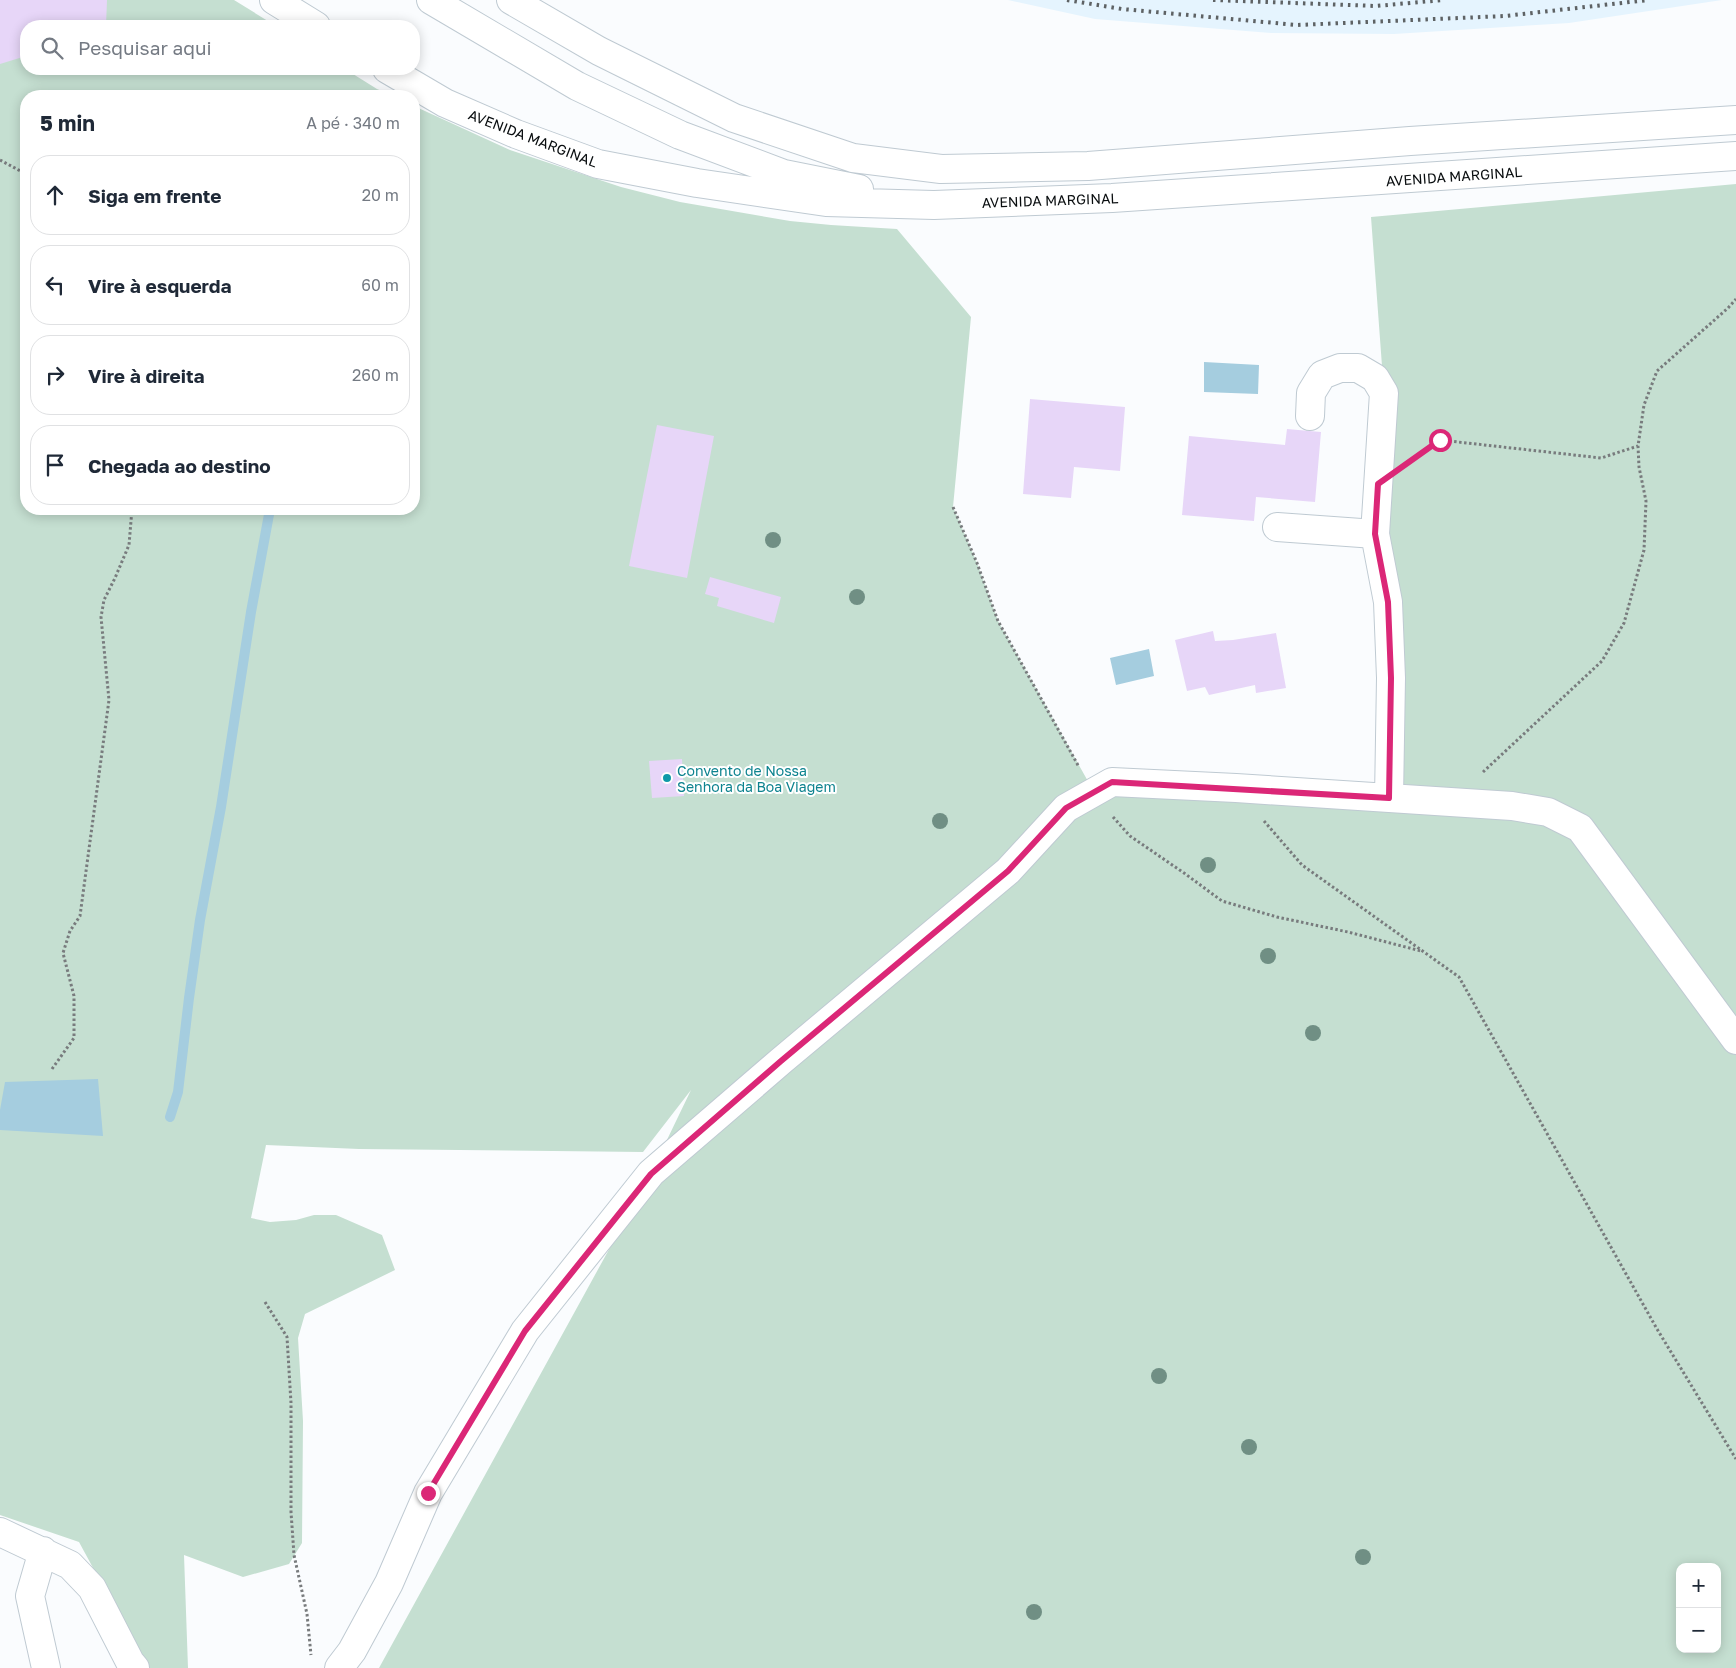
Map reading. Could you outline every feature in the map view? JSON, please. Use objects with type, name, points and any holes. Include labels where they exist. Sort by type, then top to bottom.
[{"type":"main road","points":[[274,0],[306,20]]},
{"type":"main road","points":[[431,0],[577,86],[680,135],[784,174],[934,205]]},
{"type":"main road","points":[[511,0],[599,51],[734,118],[853,158],[942,169],[1088,166],[1410,141],[1736,120]]},
{"type":"main road","name":"AVENIDA MARGINAL","points":[[397,75],[445,103],[516,134],[598,164],[697,184],[826,202],[934,205],[1112,198],[1736,156]]},
{"type":"main road","points":[[1310,416],[1311,393],[1322,375],[1340,368],[1358,368],[1375,378],[1384,393],[1375,534],[1388,602],[1391,678],[1389,798]]},
{"type":"main road","points":[[1277,527],[1375,534]]},
{"type":"main road","points":[[339,1668],[352,1651],[389,1583],[428,1493],[525,1331],[651,1174],[781,1061],[1008,871],[1066,808],[1112,782],[1512,806],[1548,812],[1580,828],[1613,870],[1736,1040]]},
{"type":"main road","points":[[0,1532],[70,1565],[92,1588],[130,1662],[135,1668]]},
{"type":"main road","points":[[43,1551],[30,1596],[46,1668]]},
{"type":"path","points":[[0,160],[20,171]]},
{"type":"path","points":[[1482,772],[1602,661],[1624,623],[1644,550],[1646,501],[1639,467],[1638,446],[1644,405],[1657,371],[1728,308],[1736,298]]},
{"type":"path","points":[[1378,484],[1440,440],[1600,458],[1638,446]]},
{"type":"path","points":[[52,1069],[74,1038],[74,996],[63,952],[70,931],[80,916],[109,700],[101,617],[104,600],[116,578],[128,545],[131,515]]},
{"type":"path","points":[[1236,788],[1302,865],[1459,977],[1657,1329],[1736,1458]]},
{"type":"path","points":[[265,1302],[287,1337],[291,1403],[291,1512],[294,1556],[306,1614],[312,1663]]},
{"type":"shaded area","points":[[1008,0],[1722,0],[1569,23],[1394,34],[1271,33],[1095,19]]},
{"type":"green space","points":[[0,0],[234,0],[266,20],[20,20],[20,75],[355,75],[379,90],[20,90],[20,515],[420,515],[420,109],[510,150],[621,187],[680,202],[790,221],[897,229],[971,317],[953,507],[977,563],[998,621],[1094,792],[1389,798],[1384,393],[1371,217],[1736,184],[1736,1668],[379,1668],[651,1173],[691,1090],[643,1152],[359,1149],[266,1145],[251,1218],[270,1222],[296,1220],[314,1215],[336,1215],[382,1235],[395,1270],[305,1314],[298,1338],[303,1421],[302,1543],[289,1564],[243,1577],[184,1555],[188,1668],[149,1668],[79,1542],[0,1515]]},
{"type":"water","points":[[1204,362],[1259,365],[1258,394],[1204,392]]},
{"type":"water","points":[[1149,649],[1154,676],[1116,685],[1110,658]]},
{"type":"water","points":[[98,1079],[103,1136],[0,1130],[0,1110],[5,1082]]},
{"type":"building","points":[[0,0],[107,0],[106,20],[20,20],[20,58],[0,64]]},
{"type":"building","points":[[1030,399],[1125,407],[1120,471],[1074,467],[1071,498],[1023,494]]},
{"type":"building","points":[[657,425],[714,436],[687,578],[629,566]]},
{"type":"building","points":[[1287,429],[1321,432],[1315,502],[1256,497],[1254,521],[1182,515],[1189,436],[1285,445]]},
{"type":"building","points":[[710,577],[781,597],[774,623],[717,606],[719,598],[705,594]]},
{"type":"building","points":[[1213,631],[1215,641],[1276,633],[1286,688],[1256,693],[1255,685],[1209,695],[1205,687],[1187,691],[1175,640]]},
{"type":"building","points":[[682,759],[684,796],[652,798],[649,761]]},
{"type":"waterway","points":[[170,1117],[178,1092],[200,920],[221,807],[251,612],[269,515]]},
{"type":"railway","points":[[1067,0],[1122,9],[1297,25],[1505,16],[1648,0]]},
{"type":"railway","points":[[1213,0],[1376,6],[1443,0]]},
{"type":"place","name":"Convento de Nossa Senhora da Boa Viagem","points":[[667,778]]},
{"type":"route","points":[[428,1493],[525,1331],[651,1174],[781,1061],[1008,871],[1066,808],[1112,782],[1389,798],[1391,678],[1388,602],[1375,534],[1378,484],[1440,440]]}]
